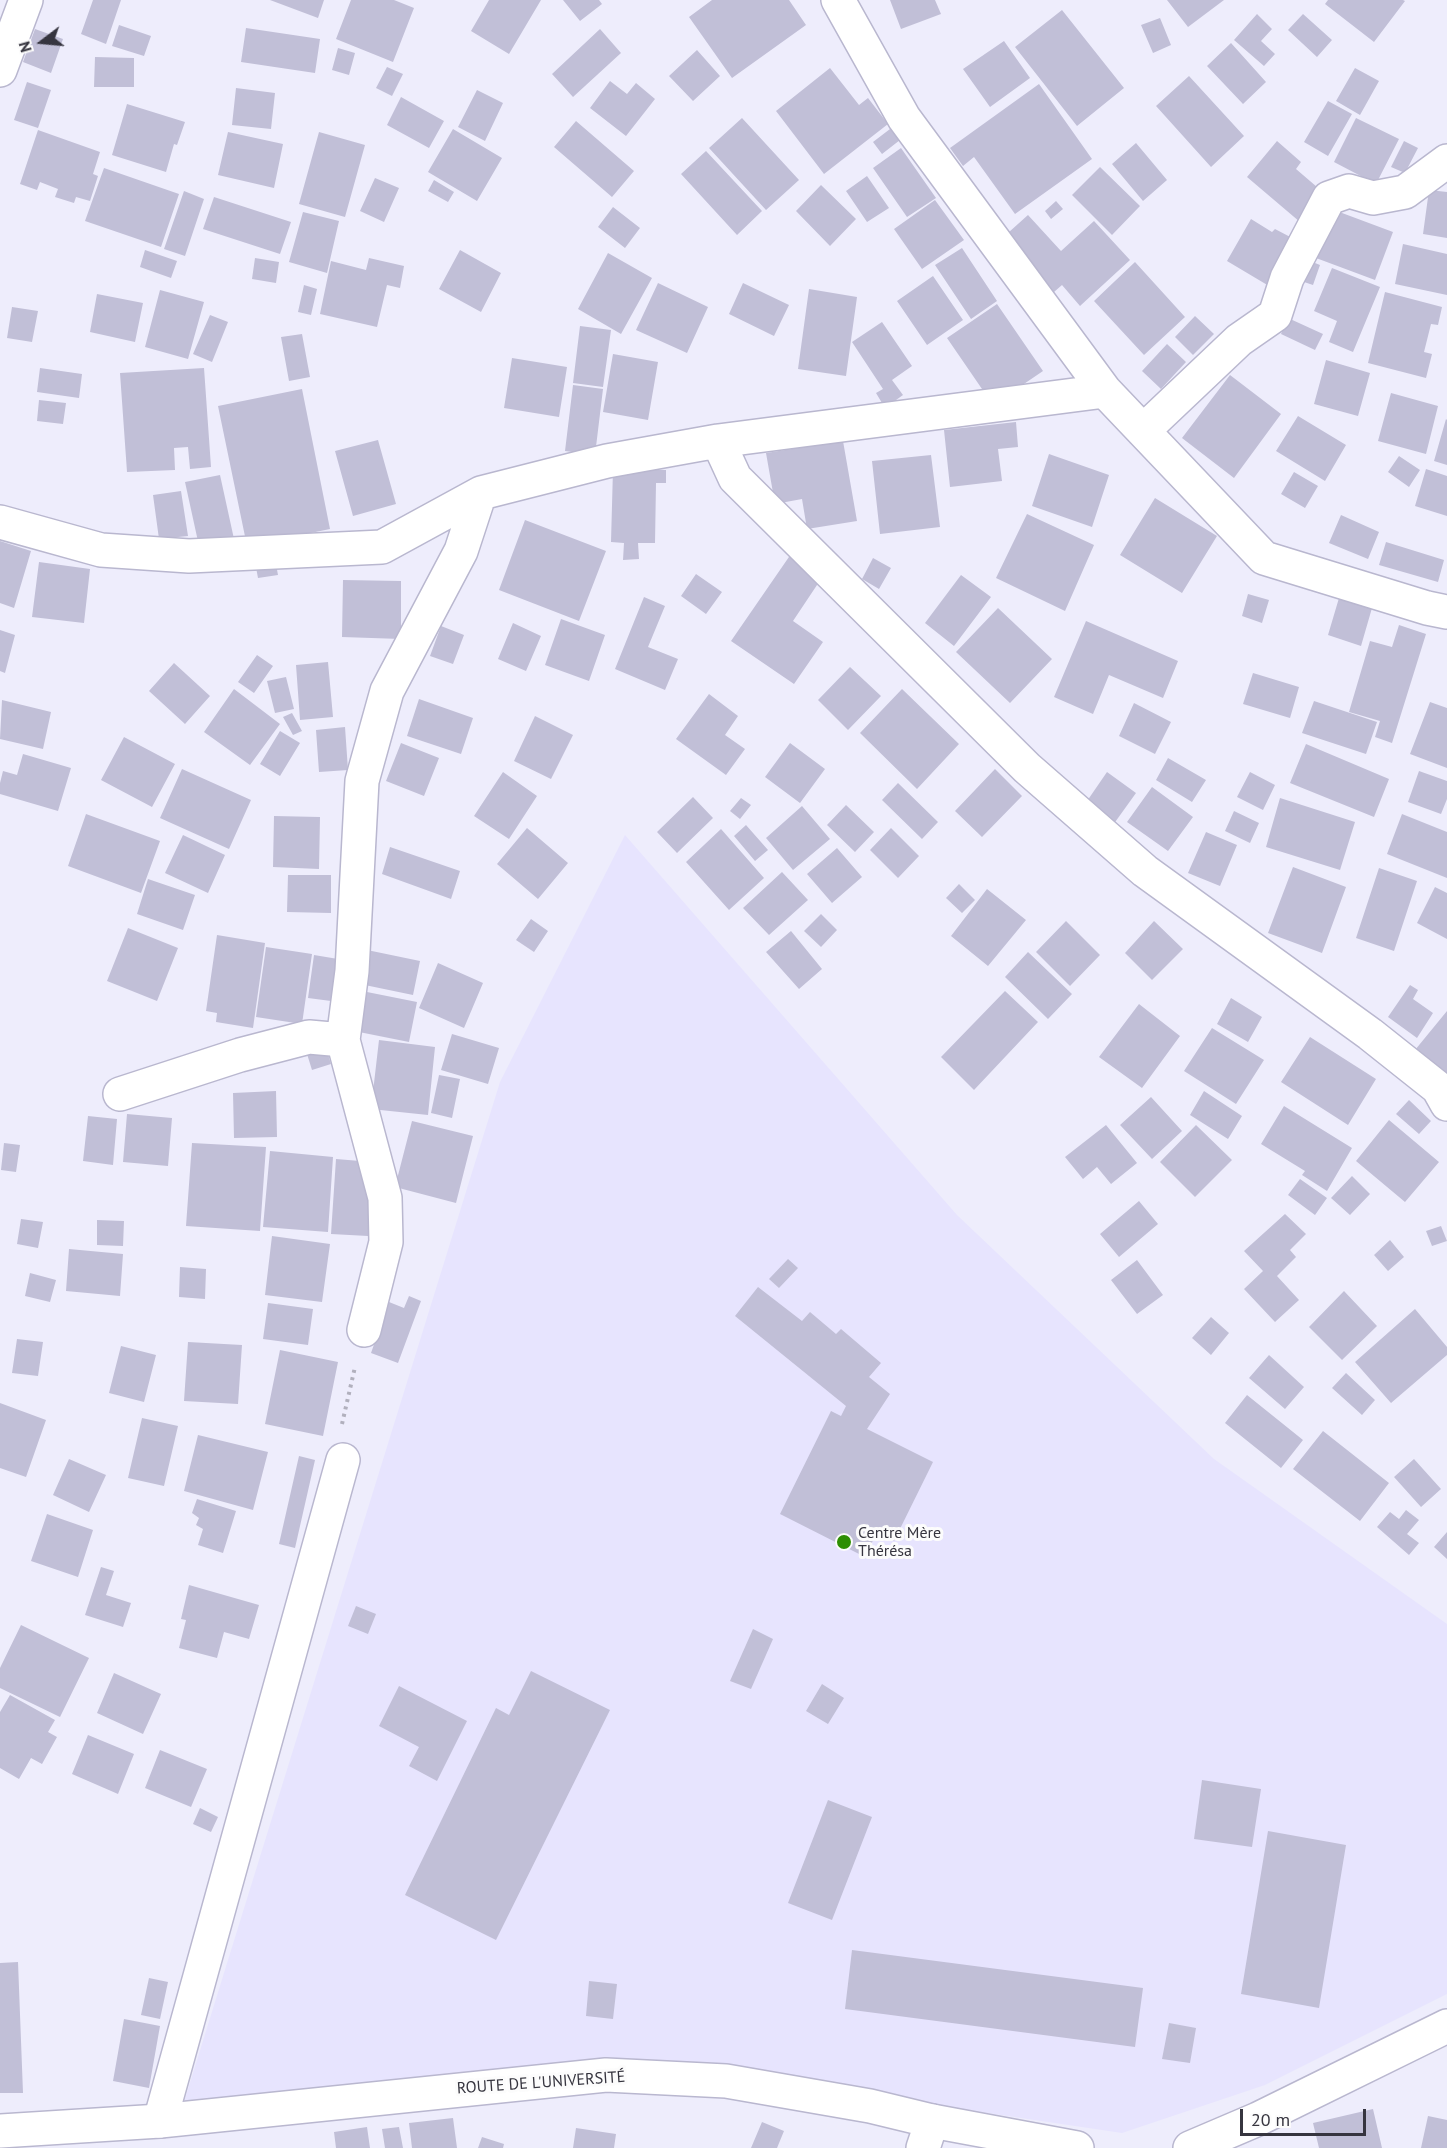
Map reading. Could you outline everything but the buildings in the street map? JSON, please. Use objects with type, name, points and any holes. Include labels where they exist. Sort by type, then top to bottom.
[{"type":"street","points":[[0,70],[26,0]]},
{"type":"street","points":[[838,0],[904,118],[1105,391],[1264,558],[1427,608],[1447,612]]},
{"type":"street","points":[[1143,431],[1239,340],[1275,315],[1287,278],[1329,198],[1348,191],[1373,198],[1405,192],[1447,161]]},
{"type":"street","points":[[0,522],[101,550],[189,556],[382,548],[481,493],[607,462],[718,441],[1105,391]]},
{"type":"street","points":[[718,441],[735,478],[1027,768],[1145,871],[1370,1034],[1438,1088],[1447,1104]]},
{"type":"street","points":[[364,1330],[386,1242],[385,1198],[342,1040],[352,971],[362,781],[387,691],[461,551],[479,496]]},
{"type":"street","points":[[120,1094],[240,1055],[309,1037],[342,1040]]},
{"type":"street","points":[[160,2121],[343,1460]]},
{"type":"street","points":[[1190,2148],[1258,2119],[1447,2026]]},
{"type":"street","name":"ROUTE DE L'UNIVERSITÉ","points":[[0,2131],[160,2121],[606,2075],[726,2081],[870,2106],[927,2134],[1077,2148]]},
{"type":"path","points":[[343,1460],[339,1434],[364,1330]]},
{"type":"shaded area","name":"Centre Mère Thérésa","points":[[625,835],[957,1215],[1214,1459],[1447,1624],[1447,1994],[1265,2085],[1122,2133],[625,2059],[180,2115],[500,1082]]},
{"type":"place","name":"Centre Mère Thérésa","points":[[844,1542]]}]
